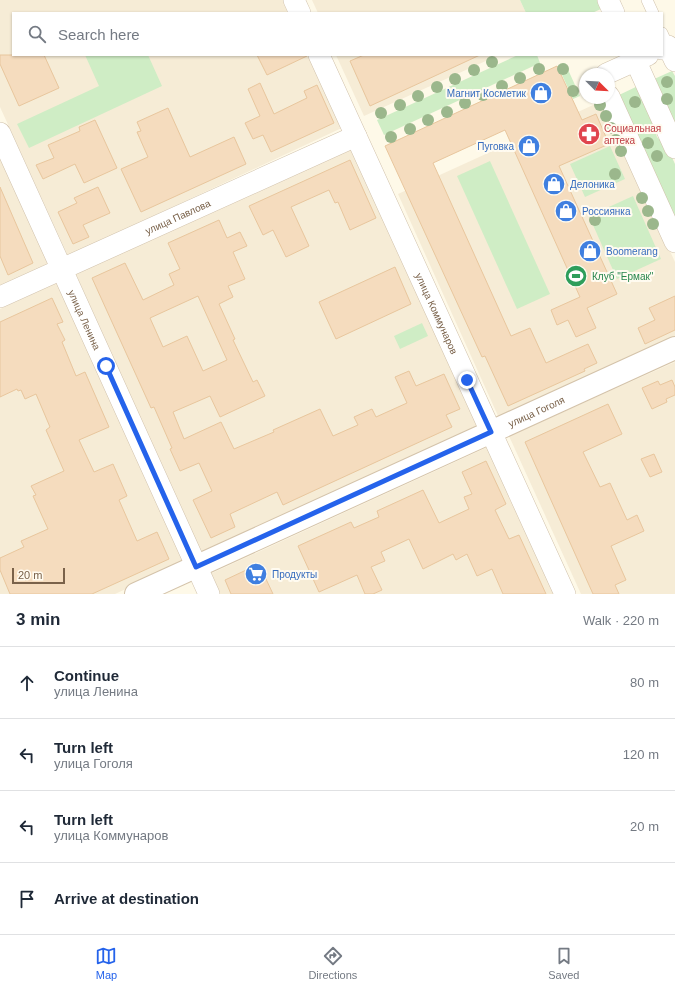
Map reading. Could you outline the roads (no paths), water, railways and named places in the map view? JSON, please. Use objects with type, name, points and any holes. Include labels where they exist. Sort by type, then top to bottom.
[{"type":"street","points":[[294,0],[300,12]]},
{"type":"street","points":[[608,0],[614,12]]},
{"type":"street","name":"улица Коммунаров","points":[[319,56],[565,594]]},
{"type":"street","points":[[615,69],[639,57],[675,148]]},
{"type":"street","points":[[613,104],[675,242]]},
{"type":"street","name":"улица Ленина","points":[[0,133],[208,594]]},
{"type":"street","name":"улица Павлова","points":[[0,297],[356,136]]},
{"type":"street","name":"улица Гоголя","points":[[136,594],[675,348]]},
{"type":"lane","points":[[647,0],[653,12]]},
{"type":"place","name":"Магнит Косметик","points":[[541,93]]},
{"type":"place","name":"Социальная аптека","points":[[589,134]]},
{"type":"place","name":"Пуговка","points":[[529,146]]},
{"type":"place","name":"Делоника","points":[[554,184]]},
{"type":"place","name":"Россиянка","points":[[566,211]]},
{"type":"place","name":"Boomerang","points":[[590,251]]},
{"type":"place","name":"Клуб \"Ермак\"","points":[[576,276]]},
{"type":"place","name":"Продукты","points":[[256,574]]}]
